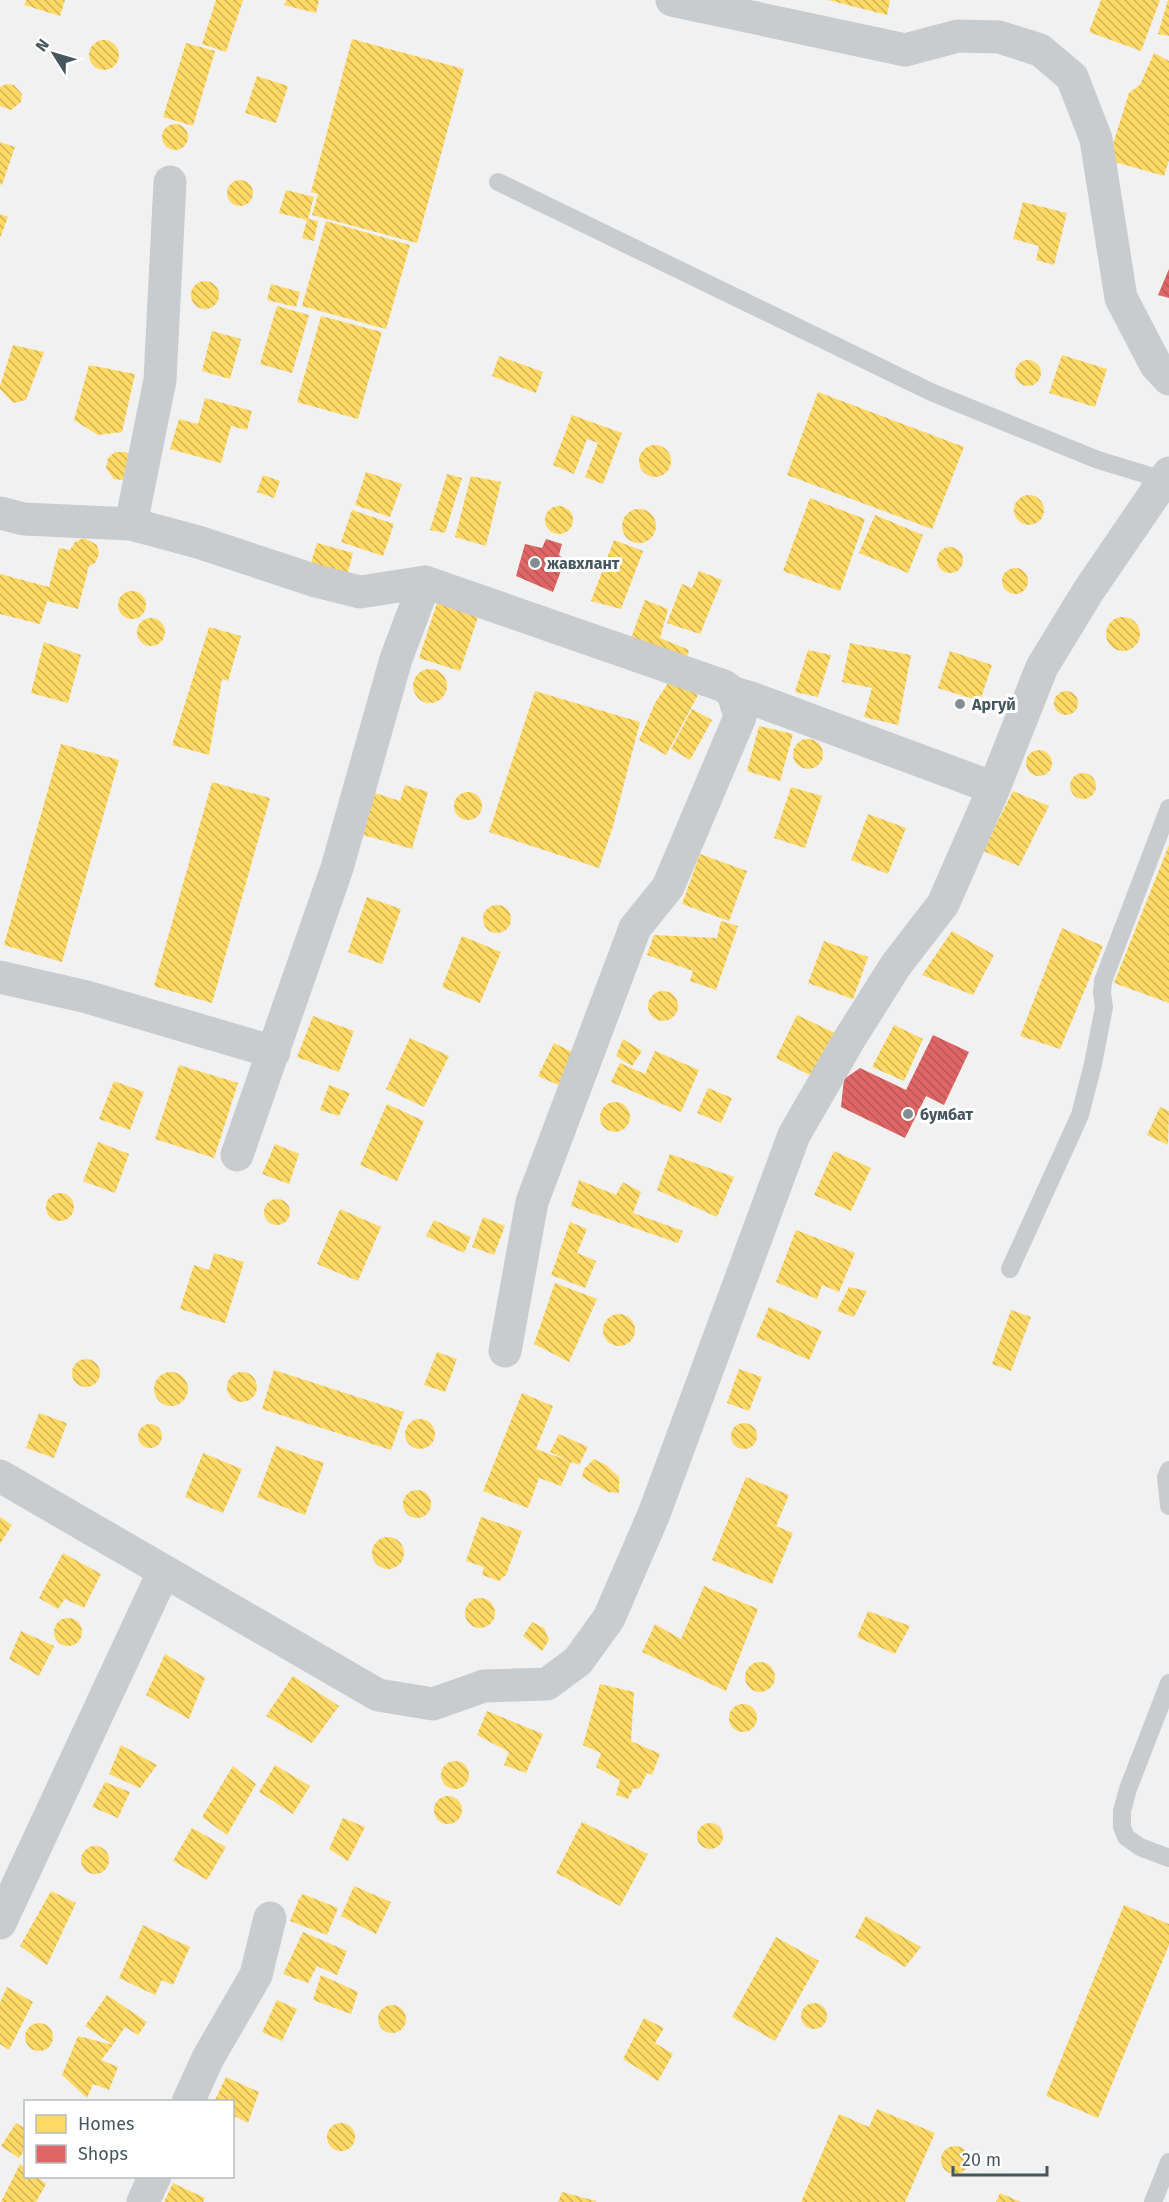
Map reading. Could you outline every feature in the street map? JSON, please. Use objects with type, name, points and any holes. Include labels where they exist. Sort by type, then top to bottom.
[{"type":"street","points":[[672,0],[784,12],[905,50],[958,36],[999,37],[1040,50],[1071,77],[1096,139],[1121,298],[1156,365],[1169,379]]},
{"type":"street","points":[[131,524],[160,380],[170,182]]},
{"type":"street","points":[[0,1476],[378,1695],[433,1704],[484,1686],[547,1684],[578,1661],[609,1618],[654,1514],[794,1135],[850,1038],[896,965],[942,904],[994,788],[1042,667],[1089,590],[1166,476]]},
{"type":"street","points":[[0,513],[24,519],[131,524],[198,542],[316,581],[360,592],[425,582],[724,686],[733,693],[994,788]]},
{"type":"street","points":[[237,1155],[337,868],[396,659],[425,582]]},
{"type":"street","points":[[505,1351],[532,1202],[635,928],[668,887],[740,717],[733,693]]},
{"type":"street","points":[[0,977],[87,997],[274,1052]]},
{"type":"street","points":[[0,1923],[164,1571]]},
{"type":"street","points":[[189,2100],[208,2058],[256,1975],[270,1918]]},
{"type":"street","points":[[143,2202],[154,2178]]},
{"type":"lane","points":[[498,182],[932,392],[1098,460],[1166,476]]},
{"type":"lane","points":[[1010,1269],[1080,1115],[1104,1007],[1103,981],[1169,807]]},
{"type":"lane","points":[[1169,1470],[1166,1477],[1169,1506]]},
{"type":"lane","points":[[1169,1683],[1128,1789],[1122,1811],[1122,1827],[1126,1836],[1140,1847],[1169,1858]]},
{"type":"lane","points":[[1153,2202],[1169,2162]]},
{"type":"building: Homes","points":[[26,0],[65,0],[60,16],[24,5]]},
{"type":"building: Homes","points":[[216,0],[243,0],[226,52],[202,44]]},
{"type":"building: Homes","points":[[286,0],[319,0],[316,13],[284,5]]},
{"type":"building: Homes","points":[[828,0],[890,0],[887,15]]},
{"type":"building: Homes","points":[[1101,0],[1160,0],[1141,51],[1089,32]]},
{"type":"building: Homes","points":[[1169,0],[1169,36],[1158,34]]},
{"type":"building: Homes","points":[[352,39],[464,69],[417,243],[312,215],[318,194],[311,192]]},
{"type":"building: Homes","points":[[104,40],[115,44],[119,55],[115,66],[104,70],[93,66],[89,55],[93,44]]},
{"type":"building: Homes","points":[[186,43],[215,51],[193,126],[163,117]]},
{"type":"building: Homes","points":[[1154,53],[1169,61],[1169,160],[1164,176],[1108,160],[1129,93],[1140,85]]},
{"type":"building: Homes","points":[[257,76],[288,86],[276,123],[245,113]]},
{"type":"building: Homes","points":[[6,84],[14,85],[22,94],[21,102],[11,110],[0,106],[0,87]]},
{"type":"building: Homes","points":[[175,124],[184,128],[188,137],[184,146],[175,150],[166,146],[162,137],[166,128]]},
{"type":"building: Homes","points":[[0,142],[15,147],[2,185],[0,184]]},
{"type":"building: Homes","points":[[240,180],[249,184],[253,193],[249,202],[240,206],[231,202],[227,193],[231,184]]},
{"type":"building: Homes","points":[[286,190],[314,197],[308,219],[318,221],[314,241],[302,238],[307,220],[279,213]]},
{"type":"building: Homes","points":[[1023,202],[1067,213],[1054,265],[1036,260],[1039,246],[1013,239]]},
{"type":"building: Homes","points":[[0,214],[8,217],[0,238]]},
{"type":"building: Homes","points":[[326,221],[410,245],[386,329],[302,306]]},
{"type":"building: Homes","points":[[205,281],[215,285],[219,295],[215,305],[205,309],[195,305],[191,295],[195,285]]},
{"type":"building: Homes","points":[[271,284],[300,292],[296,307],[267,300]]},
{"type":"building: Homes","points":[[277,306],[309,315],[292,373],[260,364]]},
{"type":"building: Homes","points":[[321,316],[382,332],[358,419],[297,402]]},
{"type":"building: Homes","points":[[212,331],[241,339],[230,379],[202,371]]},
{"type":"building: Homes","points":[[13,345],[44,352],[26,400],[13,403],[0,389],[0,386]]},
{"type":"building: Homes","points":[[1062,355],[1107,369],[1095,407],[1049,393]]},
{"type":"building: Homes","points":[[499,356],[543,372],[536,393],[492,376]]},
{"type":"building: Homes","points":[[1028,360],[1037,364],[1041,373],[1037,382],[1028,386],[1019,382],[1015,373],[1019,364]]},
{"type":"building: Homes","points":[[89,365],[135,374],[122,432],[98,435],[74,420]]},
{"type":"building: Homes","points":[[818,392],[964,447],[932,529],[787,475]]},
{"type":"building: Homes","points":[[205,398],[252,411],[247,430],[231,426],[221,463],[170,449],[179,419],[198,424]]},
{"type":"building: Homes","points":[[572,415],[622,433],[603,484],[585,477],[598,443],[587,439],[574,474],[553,465]]},
{"type":"building: Homes","points":[[655,445],[667,449],[671,461],[667,473],[655,477],[643,473],[639,461],[643,449]]},
{"type":"building: Homes","points":[[115,452],[130,454],[123,480],[114,479],[106,468],[108,458]]},
{"type":"building: Homes","points":[[366,472],[402,484],[390,517],[355,505]]},
{"type":"building: Homes","points":[[447,474],[462,478],[445,533],[430,530]]},
{"type":"building: Homes","points":[[263,475],[280,481],[274,498],[257,492]]},
{"type":"building: Homes","points":[[471,476],[501,482],[486,546],[455,537]]},
{"type":"building: Homes","points":[[1029,495],[1035,496],[1043,504],[1043,516],[1035,524],[1029,525],[1023,524],[1015,516],[1014,510],[1015,504],[1023,496]]},
{"type":"building: Homes","points":[[810,498],[865,519],[840,591],[783,571]]},
{"type":"building: Homes","points":[[559,506],[569,510],[573,520],[569,530],[559,534],[549,530],[545,520],[549,510]]},
{"type":"building: Homes","points":[[639,509],[651,514],[656,526],[651,538],[639,543],[627,538],[622,526],[627,514]]},
{"type":"building: Homes","points":[[352,510],[394,524],[383,556],[341,542]]},
{"type":"building: Homes","points":[[875,515],[923,535],[908,573],[859,553]]},
{"type":"building: Homes","points":[[84,538],[97,545],[99,554],[95,563],[89,566],[78,609],[47,601],[40,624],[0,614],[0,574],[49,587],[59,548],[70,550],[75,542]]},
{"type":"building: Homes","points":[[614,540],[643,551],[621,609],[591,601]]},
{"type":"building: Homes","points":[[317,543],[353,553],[345,583],[308,573]]},
{"type":"building: Homes","points":[[950,547],[959,551],[963,560],[959,569],[950,573],[941,569],[937,560],[941,551]]},
{"type":"building: Homes","points":[[1015,568],[1024,572],[1028,581],[1024,590],[1015,594],[1006,590],[1002,581],[1006,572]]},
{"type":"building: Homes","points":[[699,571],[722,580],[700,634],[667,623],[682,584],[692,588]]},
{"type":"building: Homes","points":[[132,591],[142,595],[146,605],[142,615],[132,619],[122,615],[118,605],[122,595]]},
{"type":"building: Homes","points":[[439,597],[480,611],[460,671],[419,658]]},
{"type":"building: Homes","points":[[645,600],[668,609],[660,638],[689,650],[686,661],[630,641]]},
{"type":"building: Homes","points":[[1123,617],[1135,622],[1140,634],[1135,646],[1123,651],[1111,646],[1106,634],[1111,622]]},
{"type":"building: Homes","points":[[151,618],[161,622],[165,632],[161,642],[151,646],[141,642],[137,632],[141,622]]},
{"type":"building: Homes","points":[[209,627],[241,636],[228,681],[222,679],[209,755],[172,745]]},
{"type":"building: Homes","points":[[44,642],[81,655],[68,703],[31,693]]},
{"type":"building: Homes","points":[[850,643],[911,655],[898,725],[864,717],[872,688],[842,682]]},
{"type":"building: Homes","points":[[808,650],[831,655],[818,697],[795,692]]},
{"type":"building: Homes","points":[[950,651],[992,665],[980,701],[938,688]]},
{"type":"building: Homes","points":[[430,669],[442,674],[447,686],[442,698],[430,703],[418,698],[413,686],[418,674]]},
{"type":"building: Homes","points":[[670,680],[698,695],[666,755],[639,740],[655,703]]},
{"type":"building: Homes","points":[[535,691],[640,722],[613,826],[599,868],[489,832]]},
{"type":"building: Homes","points":[[1061,691],[1071,691],[1078,698],[1078,708],[1071,715],[1061,715],[1054,708],[1054,698]]},
{"type":"building: Homes","points":[[692,709],[712,720],[690,760],[671,749]]},
{"type":"building: Homes","points":[[759,726],[793,734],[780,781],[747,771]]},
{"type":"building: Homes","points":[[808,739],[819,743],[823,754],[819,765],[808,769],[797,765],[793,754],[797,743]]},
{"type":"building: Homes","points":[[61,744],[119,760],[62,962],[4,945]]},
{"type":"building: Homes","points":[[1039,750],[1048,754],[1052,763],[1048,772],[1039,776],[1030,772],[1026,763],[1030,754]]},
{"type":"building: Homes","points":[[1083,773],[1092,777],[1096,786],[1092,795],[1083,799],[1074,795],[1070,786],[1074,777]]},
{"type":"building: Homes","points":[[212,782],[270,798],[212,1003],[154,986]]},
{"type":"building: Homes","points":[[405,785],[428,792],[412,849],[360,834],[372,792],[400,801]]},
{"type":"building: Homes","points":[[791,787],[822,796],[805,848],[774,838]]},
{"type":"building: Homes","points":[[1013,791],[1049,806],[1019,866],[983,851]]},
{"type":"building: Homes","points":[[468,792],[478,796],[482,806],[478,816],[468,820],[458,816],[454,806],[458,796]]},
{"type":"building: Homes","points":[[868,814],[906,828],[888,874],[851,860]]},
{"type":"building: Homes","points":[[1169,845],[1169,1003],[1114,983]]},
{"type":"building: Homes","points":[[700,854],[747,871],[729,921],[682,904]]},
{"type":"building: Homes","points":[[367,897],[401,909],[382,964],[348,952]]},
{"type":"building: Homes","points":[[497,905],[507,909],[511,919],[507,929],[497,933],[487,929],[483,919],[487,909]]},
{"type":"building: Homes","points":[[721,921],[738,926],[716,990],[690,981],[693,971],[647,955],[654,935],[717,938]]},
{"type":"building: Homes","points":[[1062,928],[1103,946],[1060,1049],[1020,1036]]},
{"type":"building: Homes","points":[[952,931],[994,955],[973,995],[922,975]]},
{"type":"building: Homes","points":[[462,936],[501,952],[480,1003],[442,987]]},
{"type":"building: Homes","points":[[824,941],[868,957],[853,999],[808,983]]},
{"type":"building: Homes","points":[[663,991],[674,995],[678,1006],[674,1017],[663,1021],[652,1017],[648,1006],[652,995]]},
{"type":"building: Homes","points":[[797,1015],[835,1033],[814,1077],[776,1058]]},
{"type":"building: Homes","points":[[313,1016],[354,1031],[339,1072],[297,1057]]},
{"type":"building: Homes","points":[[894,1025],[923,1039],[904,1081],[872,1067]]},
{"type":"building: Homes","points":[[410,1038],[449,1056],[424,1107],[386,1089]]},
{"type":"building: Homes","points":[[623,1039],[642,1051],[632,1066],[616,1056]]},
{"type":"building: Homes","points":[[554,1043],[574,1053],[558,1085],[538,1076]]},
{"type":"building: Homes","points":[[655,1051],[699,1070],[681,1112],[611,1082],[620,1063],[645,1074]]},
{"type":"building: Homes","points":[[179,1065],[238,1083],[214,1158],[155,1139]]},
{"type":"building: Homes","points":[[114,1081],[144,1092],[130,1130],[99,1119]]},
{"type":"building: Homes","points":[[329,1085],[350,1093],[339,1116],[320,1110]]},
{"type":"building: Homes","points":[[708,1088],[732,1098],[721,1123],[697,1113]]},
{"type":"building: Homes","points":[[615,1102],[625,1107],[630,1117],[625,1127],[615,1132],[605,1127],[600,1117],[605,1107]]},
{"type":"building: Homes","points":[[387,1104],[424,1121],[397,1181],[360,1165]]},
{"type":"building: Homes","points":[[1160,1107],[1169,1111],[1168,1145],[1147,1135]]},
{"type":"building: Homes","points":[[98,1142],[129,1154],[115,1193],[83,1181]]},
{"type":"building: Homes","points":[[275,1144],[299,1154],[289,1184],[262,1174]]},
{"type":"building: Homes","points":[[834,1151],[871,1168],[851,1211],[814,1195]]},
{"type":"building: Homes","points":[[670,1154],[734,1177],[717,1217],[657,1190]]},
{"type":"building: Homes","points":[[579,1180],[616,1195],[623,1182],[641,1192],[633,1213],[683,1231],[678,1243],[571,1206]]},
{"type":"building: Homes","points":[[60,1193],[70,1197],[74,1207],[70,1217],[60,1221],[50,1217],[46,1207],[50,1197]]},
{"type":"building: Homes","points":[[277,1199],[286,1203],[290,1212],[286,1221],[277,1225],[268,1221],[264,1212],[268,1203]]},
{"type":"building: Homes","points":[[340,1209],[381,1227],[358,1281],[317,1264]]},
{"type":"building: Homes","points":[[483,1217],[505,1226],[494,1255],[472,1247]]},
{"type":"building: Homes","points":[[434,1220],[471,1237],[464,1253],[426,1236]]},
{"type":"building: Homes","points":[[570,1222],[587,1229],[577,1253],[596,1261],[585,1288],[551,1275]]},
{"type":"building: Homes","points":[[796,1230],[855,1253],[839,1292],[822,1285],[817,1299],[776,1282]]},
{"type":"building: Homes","points":[[214,1253],[244,1262],[225,1323],[180,1309],[194,1265],[209,1270]]},
{"type":"building: Homes","points":[[555,1283],[597,1299],[569,1362],[534,1344]]},
{"type":"building: Homes","points":[[849,1287],[867,1291],[854,1317],[837,1311]]},
{"type":"building: Homes","points":[[769,1307],[822,1331],[809,1360],[756,1337]]},
{"type":"building: Homes","points":[[1011,1310],[1031,1317],[1011,1371],[992,1364]]},
{"type":"building: Homes","points":[[619,1314],[630,1319],[635,1330],[630,1341],[619,1346],[608,1341],[603,1330],[608,1319]]},
{"type":"building: Homes","points":[[437,1352],[457,1359],[445,1392],[424,1385]]},
{"type":"building: Homes","points":[[86,1359],[96,1363],[100,1373],[96,1383],[86,1387],[76,1383],[72,1373],[76,1363]]},
{"type":"building: Homes","points":[[739,1369],[762,1377],[749,1411],[727,1403]]},
{"type":"building: Homes","points":[[274,1370],[404,1412],[391,1450],[262,1409]]},
{"type":"building: Homes","points":[[171,1372],[183,1377],[188,1389],[183,1401],[171,1406],[159,1401],[154,1389],[159,1377]]},
{"type":"building: Homes","points":[[242,1372],[253,1376],[257,1387],[253,1398],[242,1402],[231,1398],[227,1387],[231,1376]]},
{"type":"building: Homes","points":[[522,1393],[553,1406],[536,1449],[569,1461],[550,1452],[559,1434],[588,1447],[579,1465],[571,1462],[561,1486],[539,1478],[528,1508],[483,1491]]},
{"type":"building: Homes","points":[[39,1413],[67,1423],[54,1458],[26,1448]]},
{"type":"building: Homes","points":[[420,1419],[431,1423],[435,1434],[431,1445],[420,1449],[409,1445],[405,1434],[409,1423]]},
{"type":"building: Homes","points":[[744,1423],[753,1427],[757,1436],[753,1445],[744,1449],[735,1445],[731,1436],[735,1427]]},
{"type":"building: Homes","points":[[150,1424],[159,1427],[162,1436],[159,1445],[150,1448],[141,1445],[138,1436],[141,1427]]},
{"type":"building: Homes","points":[[276,1446],[324,1463],[305,1515],[257,1497]]},
{"type":"building: Homes","points":[[203,1453],[242,1469],[223,1513],[185,1497]]},
{"type":"building: Homes","points":[[594,1459],[606,1465],[619,1477],[619,1493],[608,1492],[582,1477],[584,1469]]},
{"type":"building: Homes","points":[[746,1477],[789,1495],[776,1526],[793,1533],[772,1584],[712,1560]]},
{"type":"building: Homes","points":[[417,1490],[427,1494],[431,1504],[427,1514],[417,1518],[407,1514],[403,1504],[407,1494]]},
{"type":"building: Homes","points":[[0,1517],[12,1525],[0,1544]]},
{"type":"building: Homes","points":[[481,1517],[522,1531],[506,1575],[499,1581],[482,1575],[484,1567],[466,1561]]},
{"type":"building: Homes","points":[[388,1537],[399,1542],[404,1553],[399,1564],[388,1569],[377,1564],[372,1553],[377,1542]]},
{"type":"building: Homes","points":[[63,1553],[101,1574],[84,1608],[65,1599],[58,1609],[39,1598]]},
{"type":"building: Homes","points":[[704,1586],[758,1609],[726,1691],[642,1652],[655,1624],[681,1639]]},
{"type":"building: Homes","points":[[480,1598],[486,1599],[494,1607],[494,1619],[486,1627],[480,1628],[474,1627],[466,1619],[465,1613],[466,1607],[474,1599]]},
{"type":"building: Homes","points":[[868,1611],[910,1626],[895,1654],[857,1637]]},
{"type":"building: Homes","points":[[68,1618],[78,1622],[82,1632],[78,1642],[68,1646],[58,1642],[54,1632],[58,1622]]},
{"type":"building: Homes","points":[[532,1622],[544,1628],[549,1640],[542,1651],[523,1636]]},
{"type":"building: Homes","points":[[21,1631],[54,1646],[39,1676],[9,1659]]},
{"type":"building: Homes","points":[[165,1654],[205,1678],[189,1719],[146,1695]]},
{"type":"building: Homes","points":[[760,1662],[766,1663],[774,1671],[774,1683],[766,1691],[760,1692],[754,1691],[746,1683],[745,1677],[746,1671],[754,1663]]},
{"type":"building: Homes","points":[[293,1676],[339,1706],[312,1743],[266,1716]]},
{"type":"building: Homes","points":[[600,1684],[634,1692],[631,1741],[660,1754],[652,1775],[647,1773],[640,1788],[633,1789],[628,1799],[616,1795],[620,1780],[596,1767],[601,1753],[583,1745]]},
{"type":"building: Homes","points":[[743,1704],[753,1708],[757,1718],[753,1728],[743,1732],[733,1728],[729,1718],[733,1708]]},
{"type":"building: Homes","points":[[487,1711],[543,1734],[526,1773],[504,1765],[509,1752],[477,1735]]},
{"type":"building: Homes","points":[[121,1745],[157,1765],[140,1788],[109,1774]]},
{"type":"building: Homes","points":[[455,1761],[465,1765],[469,1775],[465,1785],[455,1789],[445,1785],[441,1775],[445,1765]]},
{"type":"building: Homes","points":[[275,1765],[310,1786],[293,1814],[259,1792]]},
{"type":"building: Homes","points":[[233,1766],[256,1784],[227,1835],[202,1817]]},
{"type":"building: Homes","points":[[105,1782],[130,1792],[118,1818],[92,1807]]},
{"type":"building: Homes","points":[[448,1796],[458,1800],[462,1810],[458,1820],[448,1824],[438,1820],[434,1810],[438,1800]]},
{"type":"building: Homes","points":[[343,1818],[365,1827],[348,1861],[329,1849]]},
{"type":"building: Homes","points":[[582,1822],[648,1854],[620,1906],[556,1873]]},
{"type":"building: Homes","points":[[710,1823],[719,1827],[723,1836],[719,1845],[710,1849],[701,1845],[697,1836],[701,1827]]},
{"type":"building: Homes","points":[[192,1828],[226,1847],[207,1880],[173,1861]]},
{"type":"building: Homes","points":[[95,1846],[105,1850],[109,1860],[105,1870],[95,1874],[85,1870],[81,1860],[85,1850]]},
{"type":"building: Homes","points":[[354,1886],[391,1902],[376,1934],[341,1916]]},
{"type":"building: Homes","points":[[51,1891],[76,1903],[47,1965],[20,1946]]},
{"type":"building: Homes","points":[[303,1894],[338,1908],[327,1935],[290,1921]]},
{"type":"building: Homes","points":[[1124,1905],[1169,1924],[1169,1945],[1098,2118],[1046,2096]]},
{"type":"building: Homes","points":[[866,1916],[921,1947],[905,1967],[855,1937]]},
{"type":"building: Homes","points":[[143,1925],[190,1947],[173,1985],[162,1980],[155,1995],[119,1978]]},
{"type":"building: Homes","points":[[303,1932],[347,1951],[337,1975],[317,1966],[308,1983],[283,1974]]},
{"type":"building: Homes","points":[[776,1937],[819,1961],[775,2041],[732,2017]]},
{"type":"building: Homes","points":[[321,1975],[358,1992],[351,2014],[313,2000]]},
{"type":"building: Homes","points":[[7,1987],[33,2002],[9,2050],[0,2044],[0,2003]]},
{"type":"building: Homes","points":[[107,1995],[147,2022],[138,2035],[125,2027],[113,2045],[85,2026]]},
{"type":"building: Homes","points":[[277,2000],[297,2009],[282,2041],[262,2032]]},
{"type":"building: Homes","points":[[814,2003],[823,2007],[827,2016],[823,2025],[814,2029],[805,2025],[801,2016],[805,2007]]},
{"type":"building: Homes","points":[[392,2005],[402,2009],[406,2019],[402,2029],[392,2033],[382,2029],[378,2019],[382,2009]]},
{"type":"building: Homes","points":[[644,2018],[664,2028],[655,2043],[673,2054],[658,2081],[623,2059]]},
{"type":"building: Homes","points":[[39,2023],[49,2027],[53,2037],[49,2047],[39,2051],[29,2047],[25,2037],[29,2027]]},
{"type":"building: Homes","points":[[78,2036],[113,2045],[101,2060],[118,2067],[109,2090],[93,2084],[87,2098],[62,2075]]},
{"type":"building: Homes","points":[[226,2077],[259,2092],[248,2123],[234,2116],[234,2100],[215,2100]]},
{"type":"building: Homes","points":[[877,2109],[935,2133],[905,2202],[801,2202],[839,2114],[869,2127]]},
{"type":"building: Homes","points":[[16,2123],[24,2128],[24,2151],[19,2158],[1,2146]]},
{"type":"building: Homes","points":[[341,2123],[351,2127],[355,2137],[351,2147],[341,2151],[331,2147],[327,2137],[331,2127]]},
{"type":"building: Homes","points":[[955,2146],[965,2150],[969,2160],[965,2170],[955,2174],[945,2170],[941,2160],[945,2150]]},
{"type":"building: Homes","points":[[20,2164],[24,2167],[24,2178],[38,2178],[46,2184],[36,2202],[1,2202]]},
{"type":"building: Homes","points":[[173,2183],[205,2198],[203,2202],[164,2202]]},
{"type":"building: Homes","points":[[562,2192],[596,2201],[596,2202],[558,2202]]},
{"type":"building: Homes","points":[[1000,2193],[1021,2202],[996,2202]]},
{"type":"building: Shops","points":[[1169,269],[1169,298],[1158,295]]},
{"type":"building: Shops","points":[[546,539],[562,544],[559,555],[565,560],[553,592],[516,576],[525,544],[542,548]]},
{"type":"building: Shops","points":[[933,1035],[969,1052],[944,1105],[926,1096],[905,1138],[841,1107],[844,1079],[860,1068],[906,1090]]},
{"type":"place","name":"жавхлант","points":[[535,563]]},
{"type":"place","name":"Аргуй","points":[[960,704]]},
{"type":"place","name":"бумбат","points":[[908,1114]]}]
